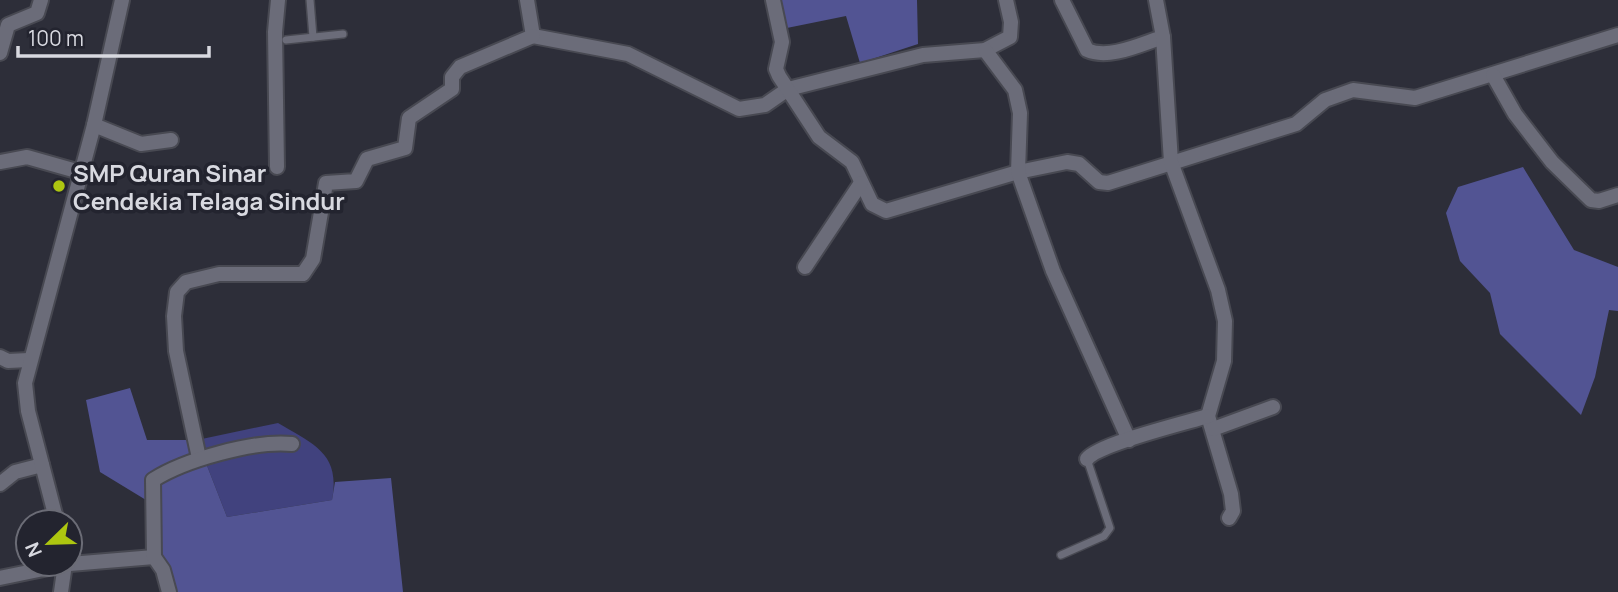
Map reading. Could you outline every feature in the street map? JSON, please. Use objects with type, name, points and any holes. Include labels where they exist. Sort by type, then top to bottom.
[{"type":"street","points":[[0,53],[8,25],[37,12],[41,0]]},
{"type":"street","points":[[53,508],[24,388],[29,360],[94,125],[122,0]]},
{"type":"street","points":[[277,167],[275,32],[278,0]]},
{"type":"street","points":[[527,0],[533,36]]},
{"type":"street","points":[[773,0],[782,42],[776,69],[820,137],[852,162],[875,207],[892,211],[1018,172],[1072,162],[1103,184],[1296,124],[1325,100],[1353,90],[1415,98],[1618,35]]},
{"type":"street","points":[[199,458],[176,351],[174,316],[177,292],[181,286],[199,278],[219,274],[303,274],[309,269],[315,249],[326,183],[356,181],[366,159],[405,148],[410,118],[452,89],[452,77],[460,68],[533,36],[628,54],[739,109],[765,105],[788,89],[923,55],[985,50],[1010,37],[1011,22],[1006,0]]},
{"type":"street","points":[[1062,0],[1087,50],[1094,53],[1115,52],[1163,37]]},
{"type":"street","points":[[1156,0],[1163,37],[1171,162],[1218,290],[1225,321],[1224,361],[1211,423],[1231,494],[1233,511],[1229,518]]},
{"type":"street","points":[[985,50],[1015,90],[1020,113],[1018,172],[1053,271],[1129,440]]},
{"type":"street","points":[[1493,75],[1515,114],[1552,162],[1591,200],[1599,201],[1618,195]]},
{"type":"street","points":[[94,125],[141,144],[171,140]]},
{"type":"street","points":[[0,162],[27,156],[80,172]]},
{"type":"street","points":[[805,267],[861,183]]},
{"type":"street","points":[[0,357],[8,361],[29,360]]},
{"type":"street","points":[[1087,459],[1095,452],[1129,440],[1273,407]]},
{"type":"street","points":[[169,592],[163,570],[154,557],[153,480],[199,458],[276,442],[292,444]]},
{"type":"street","points":[[0,484],[15,472],[42,465]]},
{"type":"street","points":[[84,563],[154,557]]},
{"type":"lane","points":[[310,0],[313,37]]},
{"type":"lane","points":[[286,40],[343,33]]},
{"type":"lane","points":[[1061,555],[1104,536],[1110,528],[1087,459]]},
{"type":"shaded area","points":[[770,0],[917,0],[918,44],[860,63],[846,16],[777,30]]},
{"type":"shaded area","points":[[1523,167],[1574,250],[1618,267],[1618,311],[1609,310],[1595,377],[1581,415],[1500,334],[1490,293],[1460,261],[1446,213],[1458,187]]},
{"type":"shaded area","points":[[130,388],[147,440],[197,440],[227,517],[332,500],[335,482],[391,478],[403,592],[172,592],[146,500],[100,472],[86,400]]},
{"type":"shaded area","points":[[278,423],[322,452],[332,471],[332,500],[227,517],[197,440]]},
{"type":"place","name":"SMP Quran Sinar Cendekia Telaga Sindur","points":[[59,186]]}]
